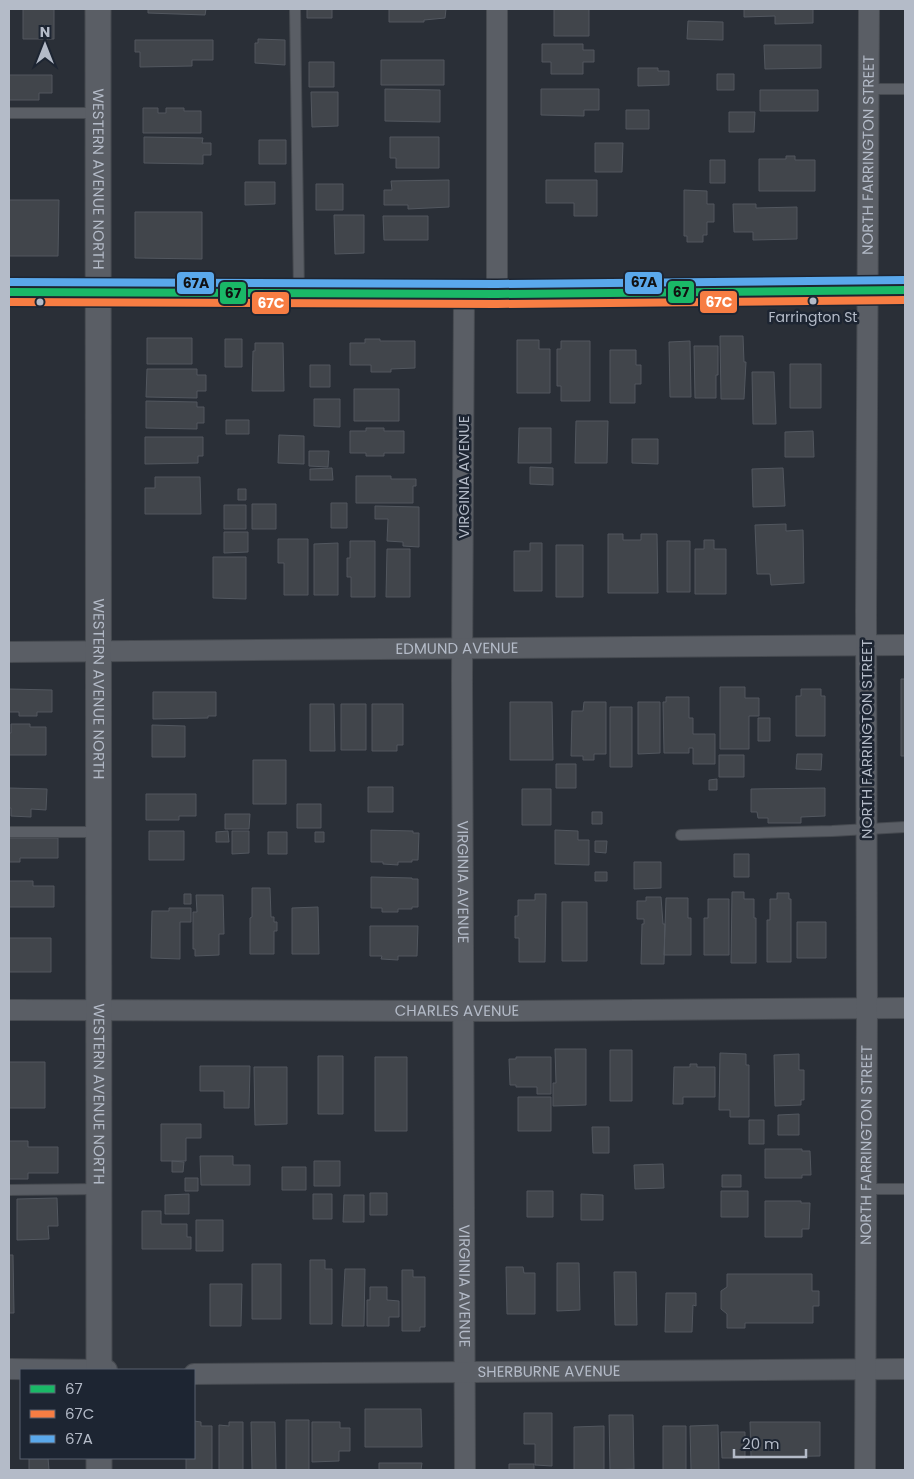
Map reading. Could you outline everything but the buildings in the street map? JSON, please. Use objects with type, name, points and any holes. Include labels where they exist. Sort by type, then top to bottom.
[{"type":"street","name":"WESTERN AVENUE NORTH","points":[[98,9],[99,1189],[102,1369]]},
{"type":"street","points":[[497,9],[497,294]]},
{"type":"street","name":"NORTH FARRINGTON STREET","points":[[865,1470],[869,9]]},
{"type":"street","points":[[9,292],[497,294],[905,290]]},
{"type":"street","name":"VIRGINIA AVENUE","points":[[464,294],[462,648],[465,1470]]},
{"type":"street","name":"EDMUND AVENUE","points":[[9,652],[905,645]]},
{"type":"street","name":"CHARLES AVENUE","points":[[9,1010],[905,1008]]},
{"type":"street","name":"SHERBURNE AVENUE","points":[[195,1374],[905,1369]]},
{"type":"lane","points":[[296,9],[299,294]]},
{"type":"lane","points":[[869,89],[905,89]]},
{"type":"lane","points":[[9,113],[98,113]]},
{"type":"lane","points":[[681,835],[905,827]]},
{"type":"lane","points":[[9,832],[99,832]]},
{"type":"lane","points":[[9,1190],[99,1189]]},
{"type":"lane","points":[[866,1189],[905,1189]]},
{"type":"transit line","name":"67A","points":[[9,282],[497,284],[905,280]]},
{"type":"transit line","name":"67","points":[[9,292],[497,294],[905,290]]},
{"type":"transit line","name":"67C","points":[[9,302],[497,304],[905,300]]},
{"type":"place","name":"Farrington St","points":[[813,301]]}]
